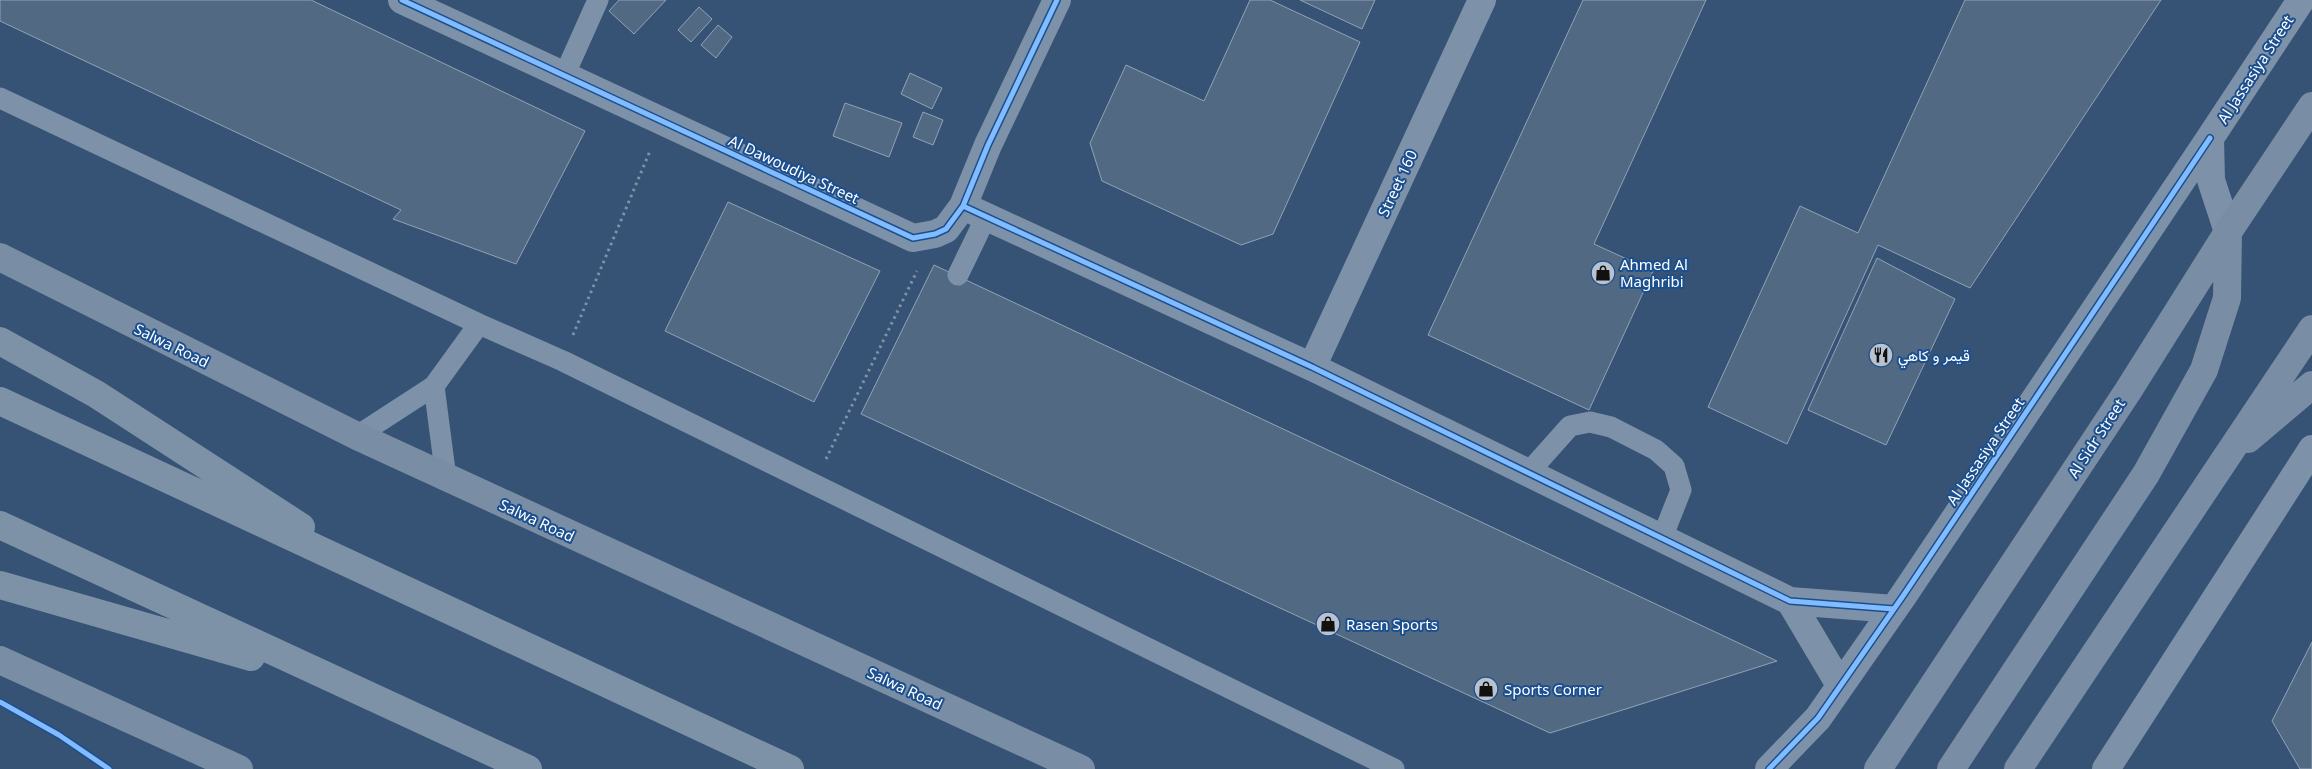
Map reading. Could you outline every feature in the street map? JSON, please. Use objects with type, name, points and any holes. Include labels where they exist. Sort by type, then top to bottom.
[{"type":"highway","points":[[0,341],[96,394],[389,583]]},
{"type":"highway","points":[[0,401],[790,769]]},
{"type":"highway","points":[[0,525],[329,679],[528,769]]},
{"type":"highway","points":[[0,585],[329,679]]},
{"type":"main road","name":"Al Sidr Street","points":[[1878,769],[2128,391],[2228,232],[2312,106]]},
{"type":"main road","points":[[1951,769],[2146,474],[2204,370],[2227,298],[2228,232]]},
{"type":"main road","name":"Salwa Road","points":[[0,257],[356,436],[1081,769]]},
{"type":"main road","points":[[2018,769],[2312,329]]},
{"type":"main road","points":[[2222,461],[2312,385]]},
{"type":"main road","points":[[0,660],[239,769]]},
{"type":"street","name":"Al Dawoudiya Street","points":[[402,0],[914,238],[935,234]]},
{"type":"street","points":[[935,234],[975,212],[988,145],[1057,0]]},
{"type":"street","name":"Street 160","points":[[1312,367],[1482,0]]},
{"type":"street","name":"Al Jassasiya Street","points":[[1769,769],[1818,718],[1894,609],[2301,0]]},
{"type":"street","name":"Al Jassasiya Street","points":[[2210,138],[2211,180],[2228,232]]},
{"type":"street","points":[[975,212],[1312,367],[1790,601],[1894,609]]},
{"type":"street","points":[[2106,769],[2312,449]]},
{"type":"street","points":[[1790,601],[1840,685]]},
{"type":"lane","points":[[564,76],[598,0]]},
{"type":"lane","points":[[0,98],[478,324],[563,361],[813,486],[1394,769]]},
{"type":"lane","points":[[958,275],[975,212]]},
{"type":"lane","points":[[356,436],[434,386],[478,324]]},
{"type":"lane","points":[[434,386],[446,478]]},
{"type":"lane","points":[[1528,473],[1570,426],[1590,422],[1611,427],[1656,450],[1674,466],[1681,490],[1662,538]]},
{"type":"path","points":[[563,361],[662,122]]},
{"type":"path","points":[[813,486],[935,234]]},
{"type":"building","points":[[0,0],[311,0],[585,131],[516,264],[393,219],[401,210],[0,21]]},
{"type":"building","points":[[619,0],[666,0],[634,34],[609,11]]},
{"type":"building","points":[[1250,0],[1270,0],[1360,42],[1273,234],[1241,245],[1102,181],[1090,143],[1126,65],[1204,101]]},
{"type":"building","points":[[1300,0],[1375,0],[1362,29]]},
{"type":"building","points":[[1583,0],[1706,0],[1594,244],[1653,271],[1589,410],[1428,335]]},
{"type":"building","points":[[1965,0],[2161,0],[1970,288],[1878,245],[1787,444],[1708,407],[1800,206],[1858,233]]},
{"type":"building","points":[[699,7],[712,19],[691,42],[678,30]]},
{"type":"building","points":[[718,25],[732,37],[716,58],[701,45]]},
{"type":"building","points":[[910,73],[942,88],[932,109],[901,94]]},
{"type":"building","points":[[845,103],[902,123],[889,157],[833,136]]},
{"type":"building","points":[[923,112],[943,120],[933,145],[913,137]]},
{"type":"building","points":[[728,202],[880,271],[814,402],[665,331]]},
{"type":"building","name":"قيمر و كاهي","points":[[1877,258],[1955,299],[1886,445],[1808,410]]},
{"type":"building","points":[[934,265],[1777,661],[1550,733],[861,414]]},
{"type":"building","points":[[2312,642],[2312,769],[2300,769],[2272,721]]},
{"type":"cycle path","points":[[402,0],[913,238],[935,234],[946,229],[963,206],[988,145],[1057,0]]},
{"type":"cycle path","points":[[1769,769],[1818,718],[1903,596],[2210,138]]},
{"type":"cycle path","points":[[963,206],[1312,367],[1790,601],[1894,609]]},
{"type":"cycle path","points":[[0,702],[59,735],[109,769]]},
{"type":"place","name":"Ahmed Al Maghribi","points":[[1603,273]]},
{"type":"place","name":"قيمر و كاهي","points":[[1881,355]]},
{"type":"place","name":"Rasen Sports","points":[[1328,624]]},
{"type":"place","name":"Sports Corner","points":[[1486,689]]}]
